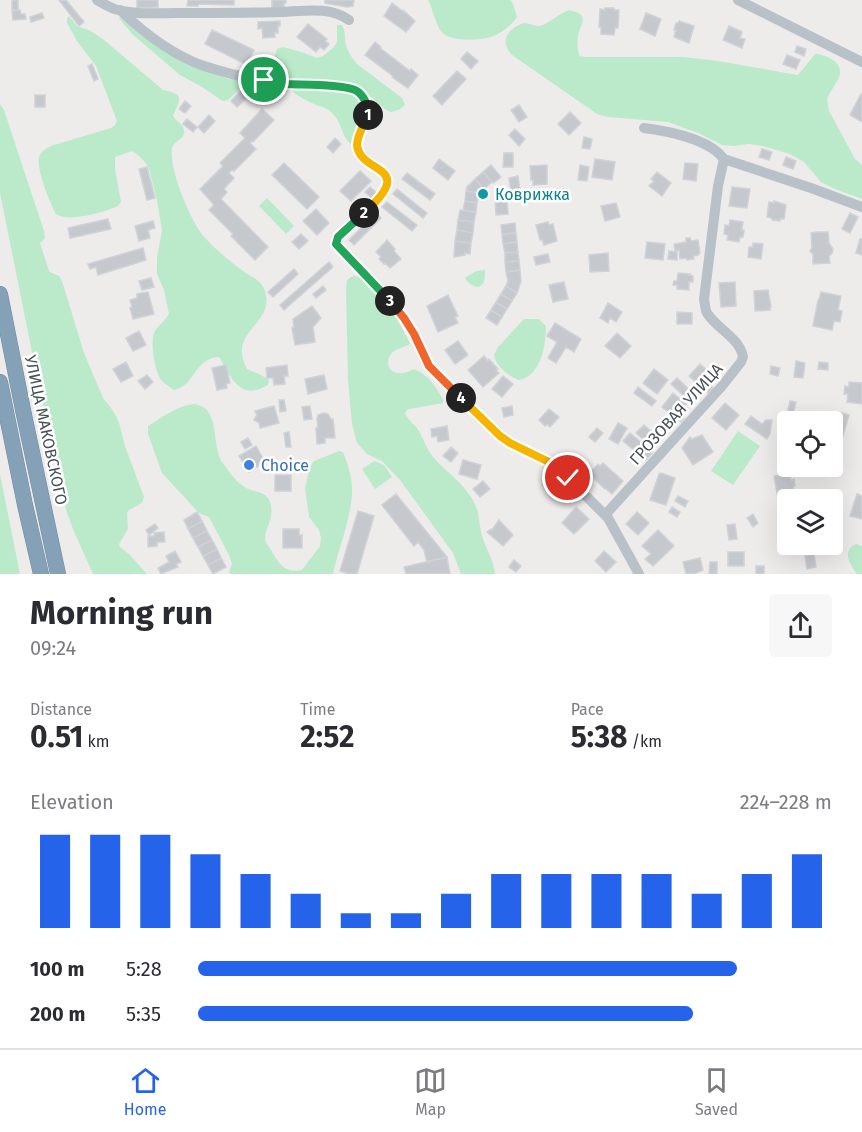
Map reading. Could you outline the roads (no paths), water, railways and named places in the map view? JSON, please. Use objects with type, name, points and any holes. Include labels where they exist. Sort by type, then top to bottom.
[{"type":"highway","name":"УЛИЦА МАКОВСКОГО","points":[[0,294],[22,410],[58,574]]},
{"type":"highway","points":[[0,382],[41,574]]},
{"type":"street","points":[[97,0],[108,7],[140,13],[249,14],[314,10],[334,13],[349,20]]},
{"type":"street","points":[[738,0],[862,62]]},
{"type":"street","points":[[120,10],[167,48],[200,64],[264,80],[346,87],[358,92],[366,101],[368,111],[357,143],[358,151],[385,175],[387,184],[385,190],[368,210],[338,237],[336,244],[380,289],[404,318],[425,360],[436,374],[500,436],[549,462],[605,515],[639,574]]},
{"type":"street","points":[[644,128],[704,142],[724,159],[862,207]]},
{"type":"street","name":"ГРОЗОВАЯ УЛИЦА","points":[[605,515],[722,386],[744,357],[739,346],[706,311],[704,299],[717,186],[724,159]]},
{"type":"place","name":"Коврижка","points":[[483,194]]},
{"type":"place","name":"Choice","points":[[249,465]]}]
